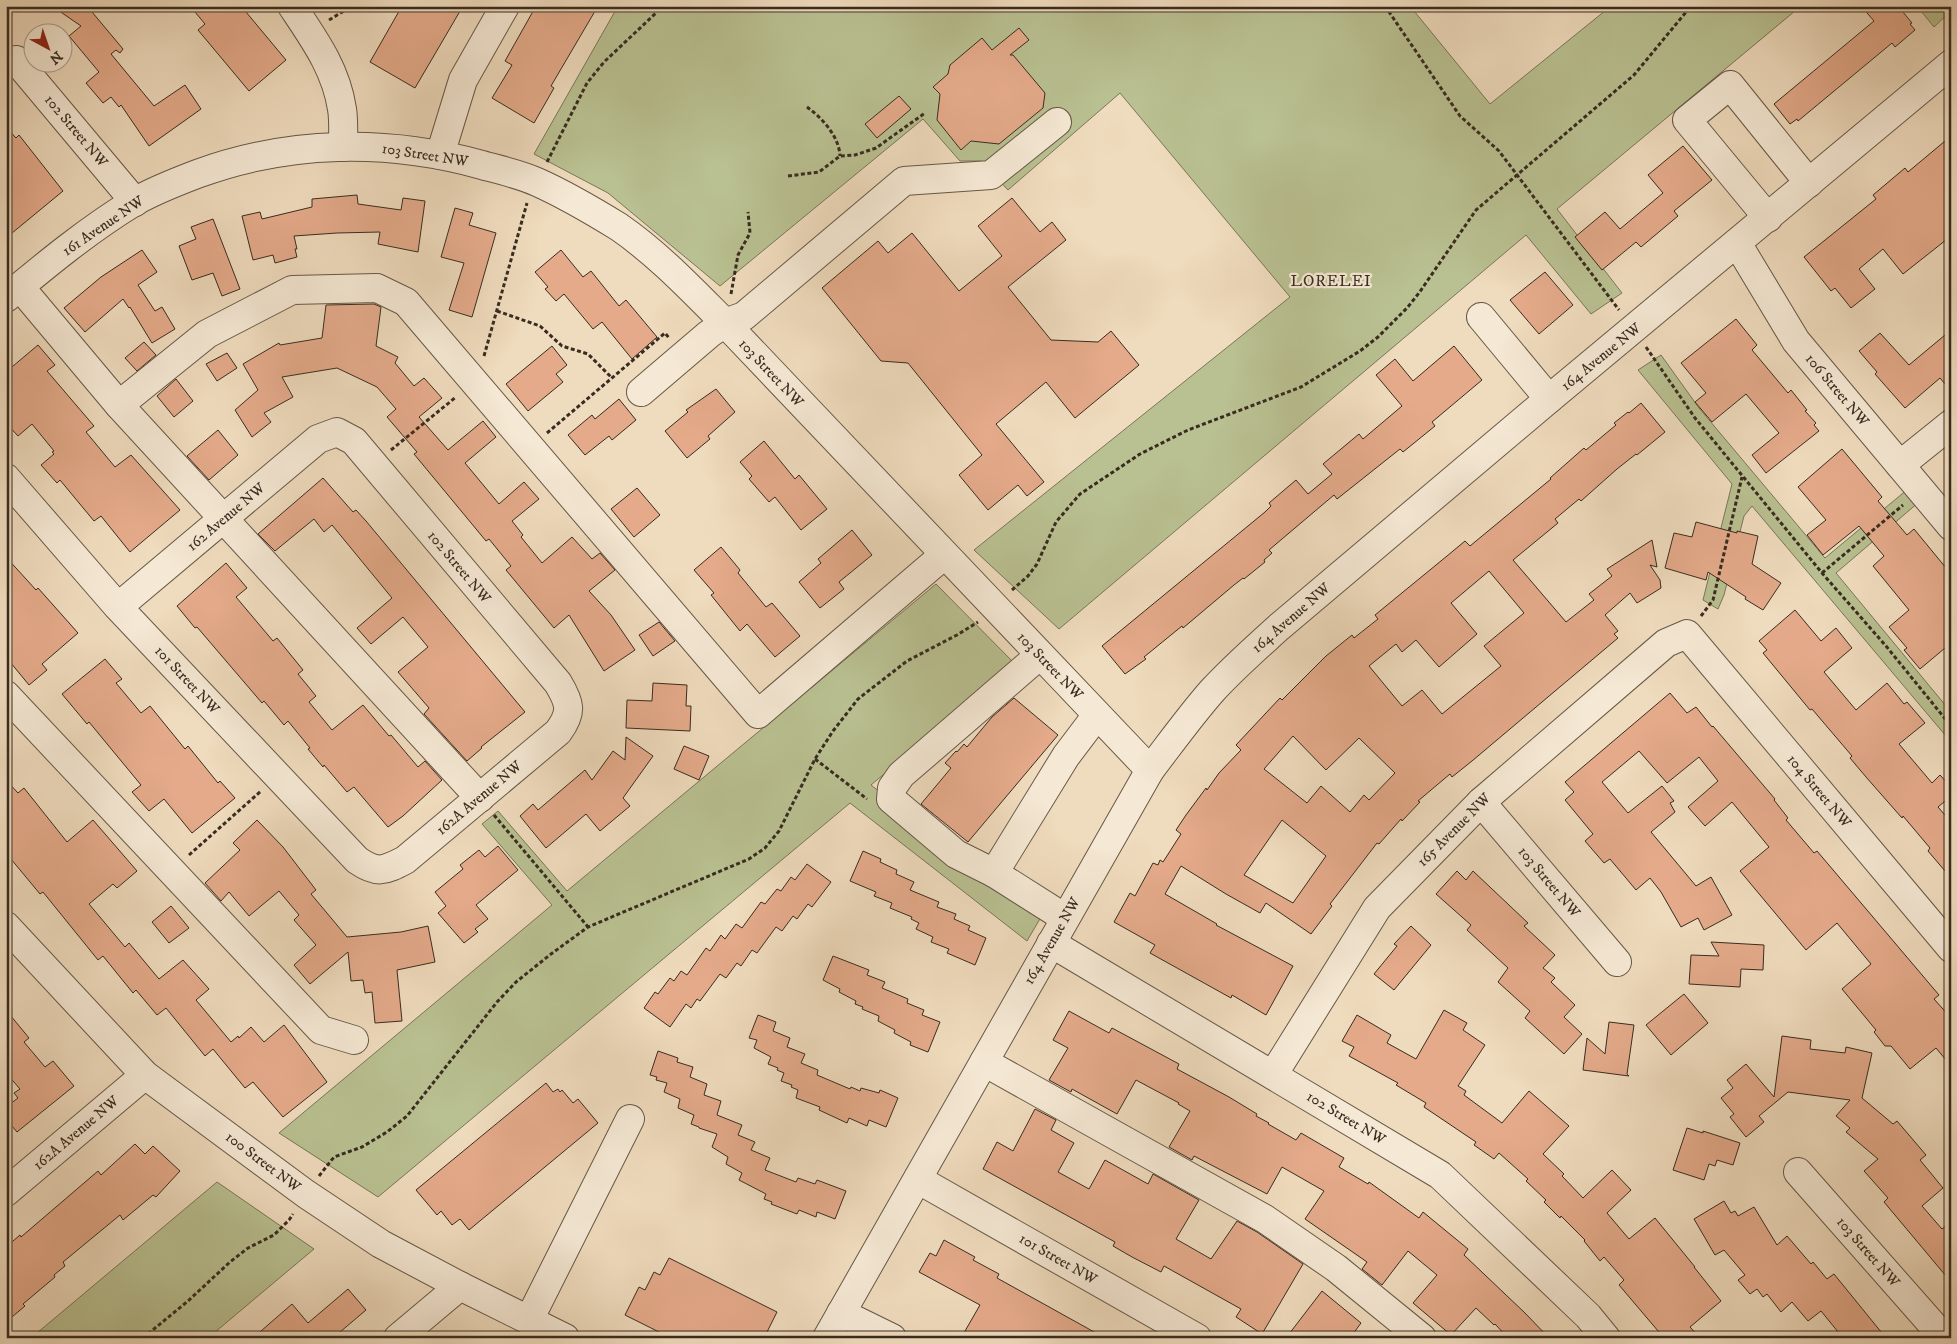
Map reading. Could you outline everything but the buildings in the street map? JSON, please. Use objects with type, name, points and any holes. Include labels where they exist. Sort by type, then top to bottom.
[{"type":"street","points":[[292,6],[323,53],[334,75],[342,109],[343,147]]},
{"type":"street","points":[[440,155],[463,80],[505,6]]},
{"type":"street","name":"102 Street NW","points":[[16,60],[135,202]]},
{"type":"street","name":"164 Avenue NW","points":[[827,1338],[919,1180],[1150,770],[1191,716],[1245,658],[1549,399],[1951,64]]},
{"type":"street","points":[[1768,218],[1686,120],[1730,85],[1809,183]]},
{"type":"street","points":[[641,392],[709,334],[725,323],[744,316],[904,182],[991,176],[1056,122]]},
{"type":"street","name":"103 Street NW","points":[[297,149],[343,147],[400,148],[440,155],[502,170],[536,182],[618,227],[642,244],[725,323],[1150,770]]},
{"type":"street","name":"161 Avenue NW","points":[[13,292],[89,232],[135,202],[176,182],[220,166],[297,149]]},
{"type":"street","name":"106 Street NW","points":[[1737,243],[1796,342],[1951,526]]},
{"type":"street","points":[[119,405],[207,334],[292,290],[377,288],[406,302],[758,714],[944,555]]},
{"type":"street","points":[[13,292],[480,798]]},
{"type":"street","points":[[1481,317],[1549,399]]},
{"type":"street","points":[[1900,465],[1951,424]]},
{"type":"street","name":"102 Street NW","points":[[337,432],[354,442],[558,683],[566,697],[569,712]]},
{"type":"street","name":"162 Avenue NW","points":[[118,607],[318,439],[337,432]]},
{"type":"street","name":"101 Street NW","points":[[6,478],[118,607],[357,860],[368,868],[377,870]]},
{"type":"street","name":"165 Avenue NW","points":[[1273,1075],[1377,908],[1481,802],[1666,643],[1687,634]]},
{"type":"street","name":"104 Street NW","points":[[1687,634],[1951,948]]},
{"type":"street","points":[[1040,655],[901,776],[892,788],[891,799],[956,854],[994,874],[1065,918]]},
{"type":"street","points":[[6,695],[321,1030],[354,1040]]},
{"type":"street","name":"162A Avenue NW","points":[[377,870],[388,869],[405,860],[558,732],[566,722],[569,712]]},
{"type":"street","points":[[994,874],[1066,756],[1097,715]]},
{"type":"street","name":"103 Street NW","points":[[1481,802],[1617,962]]},
{"type":"street","name":"100 Street NW","points":[[6,926],[146,1074],[306,1194],[381,1244],[565,1338]]},
{"type":"street","name":"102 Street NW","points":[[1051,943],[1440,1175],[1588,1316],[1606,1338]]},
{"type":"street","points":[[984,1062],[1265,1219],[1336,1268],[1422,1338]]},
{"type":"street","name":"162A Avenue NW","points":[[10,1181],[146,1074]]},
{"type":"street","points":[[529,1320],[630,1119]]},
{"type":"street","name":"103 Street NW","points":[[1798,1172],[1940,1331]]},
{"type":"street","name":"101 Street NW","points":[[919,1180],[1197,1338]]},
{"type":"street","points":[[398,1338],[460,1286]]},
{"type":"street","points":[[841,1313],[892,1338]]},
{"type":"path","points":[[374,465],[474,382],[484,357],[525,208],[536,182],[587,82],[604,62],[656,13],[659,6]]},
{"type":"path","points":[[1385,6],[1460,116],[1499,151],[1634,330],[1694,418],[1951,726]]},
{"type":"path","points":[[1941,6],[1951,18]]},
{"type":"path","points":[[807,107],[825,124],[837,141],[840,156]]},
{"type":"path","points":[[788,176],[819,172],[840,156],[855,155],[876,148],[925,113]]},
{"type":"path","points":[[497,311],[540,326],[562,346],[588,354],[612,378]]},
{"type":"path","points":[[1687,634],[1713,600],[1742,477]]},
{"type":"path","points":[[1822,572],[1920,490]]},
{"type":"path","points":[[171,870],[278,776]]},
{"type":"path","points":[[480,798],[588,927]]},
{"type":"path","points":[[143,1338],[188,1302],[236,1257],[248,1248],[274,1235],[289,1220],[306,1194]]},
{"type":"green space","points":[[618,6],[1410,6],[1490,104],[1611,6],[1801,6],[1557,209],[1622,293],[1591,314],[1526,235],[1059,629],[974,550],[1290,297],[1120,93],[1008,190],[981,161],[960,161],[923,119],[720,286],[608,193],[534,154]]},
{"type":"green space","points":[[1917,6],[1951,6],[1951,11],[1934,27]]},
{"type":"green space","points":[[1661,355],[1699,408],[1825,558],[1908,489],[1919,502],[1836,573],[1951,712],[1951,742],[1752,506],[1744,516],[1724,595],[1718,609],[1703,600],[1732,484],[1638,370]]},
{"type":"green space","points":[[936,584],[1015,664],[871,785],[1041,917],[1027,941],[850,803],[378,1197],[279,1133],[552,905],[482,824],[498,811],[567,891]]},
{"type":"green space","points":[[217,1182],[314,1249],[208,1338],[31,1338]]},
{"type":"district","name":"LORELEI","points":[[1331,281]]}]
